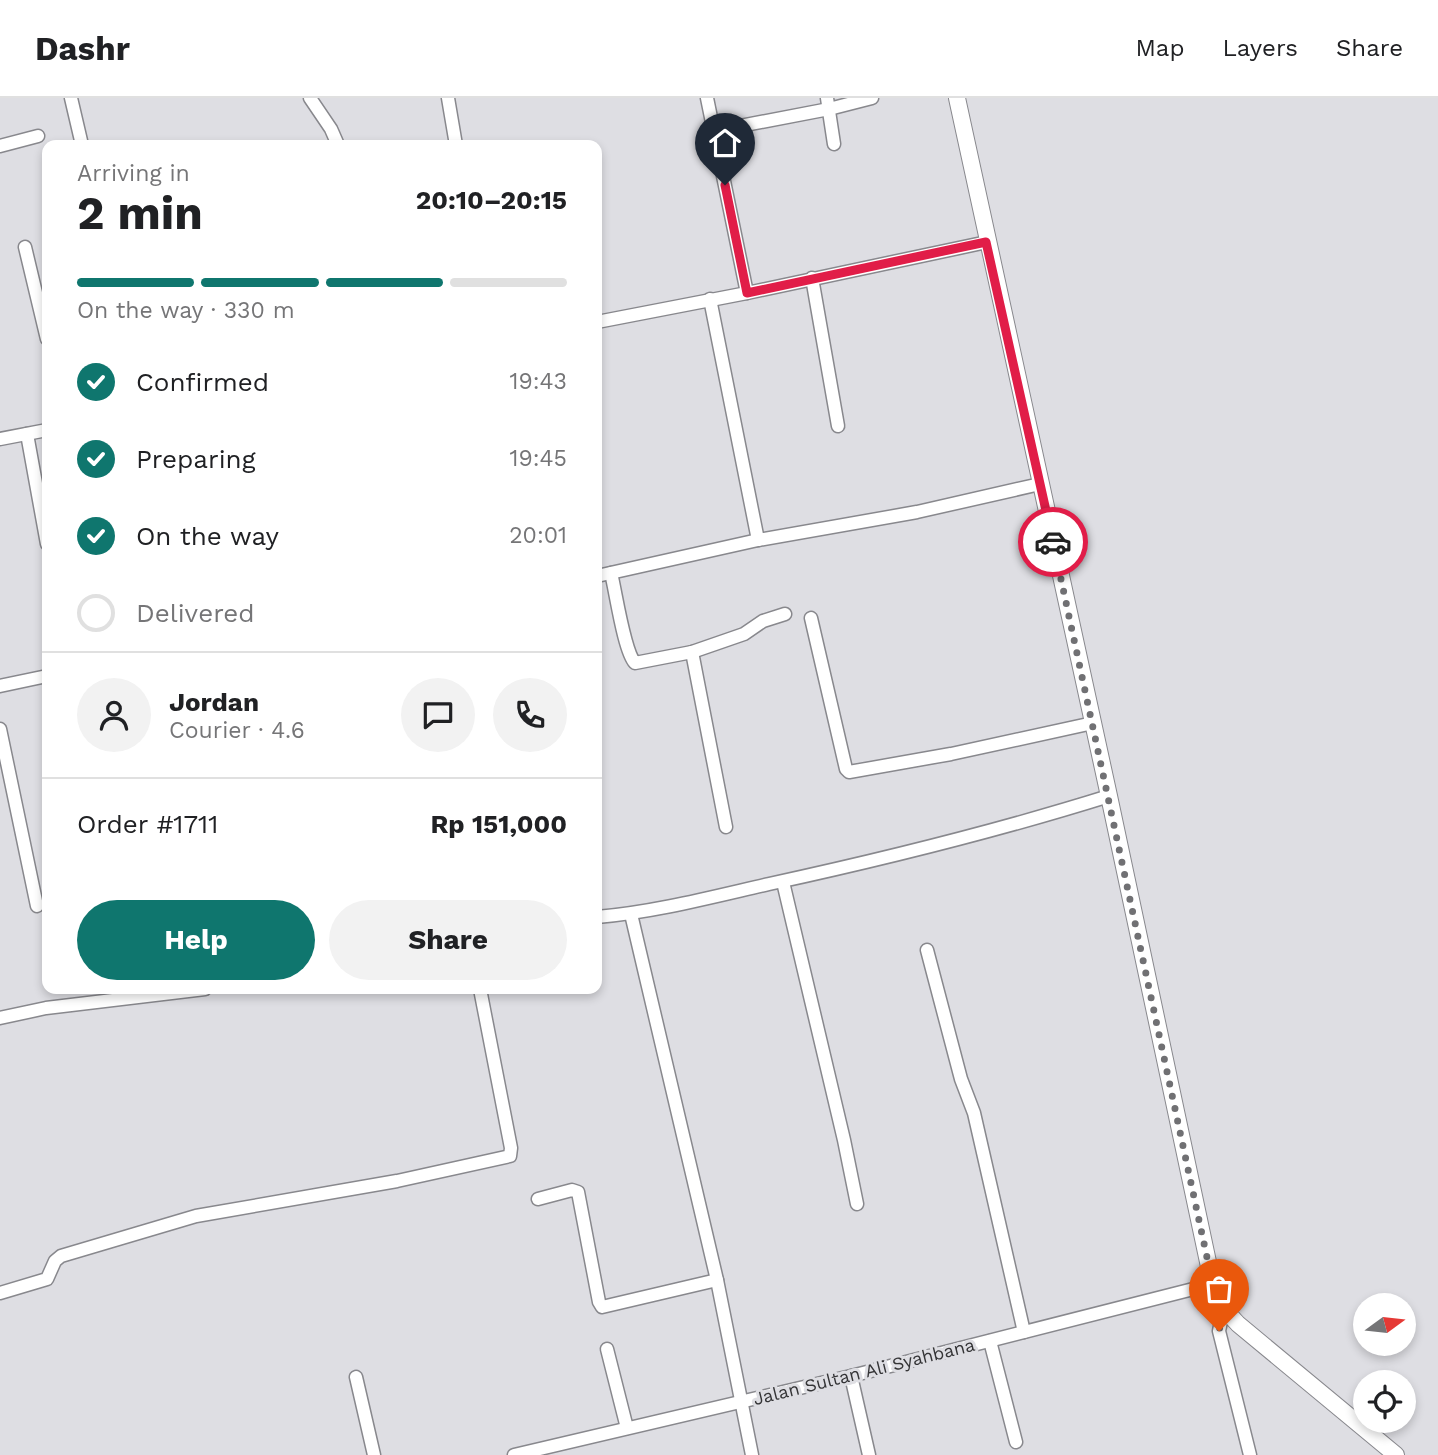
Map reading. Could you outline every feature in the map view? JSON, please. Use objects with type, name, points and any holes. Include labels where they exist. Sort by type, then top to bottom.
[{"type":"street","points":[[71,98],[81,140]]},
{"type":"street","points":[[310,98],[336,140]]},
{"type":"street","points":[[448,98],[455,140]]},
{"type":"street","points":[[707,98],[747,293]]},
{"type":"street","points":[[714,131],[828,103],[872,98]]},
{"type":"street","points":[[957,98],[1213,1284],[1224,1307],[1250,1334],[1396,1455]]},
{"type":"street","points":[[828,103],[834,144]]},
{"type":"street","points":[[0,146],[38,136]]},
{"type":"street","points":[[602,321],[986,242]]},
{"type":"street","points":[[25,247],[42,318]]},
{"type":"street","points":[[812,278],[838,426]]},
{"type":"street","points":[[710,299],[758,540]]},
{"type":"street","points":[[0,439],[42,431]]},
{"type":"street","points":[[26,434],[42,518]]},
{"type":"street","points":[[602,575],[758,540],[917,512],[1040,484]]},
{"type":"street","points":[[611,573],[633,662],[639,664],[692,652],[744,634],[763,621],[785,614]]},
{"type":"street","points":[[811,618],[846,769],[849,772],[951,754],[1093,723]]},
{"type":"street","points":[[692,652],[726,827]]},
{"type":"street","points":[[0,686],[42,677]]},
{"type":"street","points":[[0,729],[37,906]]},
{"type":"street","points":[[602,917],[631,914],[930,848],[1007,828],[1109,796]]},
{"type":"street","points":[[783,881],[857,1204]]},
{"type":"street","points":[[631,914],[717,1280],[752,1455]]},
{"type":"street","points":[[927,950],[961,1079],[974,1113],[1024,1332]]},
{"type":"street","points":[[0,1017],[140,994]]},
{"type":"street","points":[[0,1293],[47,1279],[55,1261],[61,1256],[196,1216],[397,1181],[510,1156],[511,1148],[481,994]]},
{"type":"street","points":[[538,1199],[572,1190],[578,1192],[602,1307],[717,1280]]},
{"type":"street","name":"Jalan Sultan Ali Syahbana","points":[[514,1455],[851,1376],[1213,1284]]},
{"type":"street","points":[[1224,1307],[1219,1331],[1250,1455]]},
{"type":"street","points":[[990,1341],[1016,1442]]},
{"type":"street","points":[[607,1349],[627,1428]]},
{"type":"street","points":[[851,1376],[869,1455]]},
{"type":"street","points":[[356,1377],[373,1455]]},
{"type":"way so far","points":[[1053,542],[1211,1276],[1217,1297],[1224,1307],[1219,1331]]},
{"type":"route","points":[[725,185],[747,293],[986,242],[1053,542]]}]
